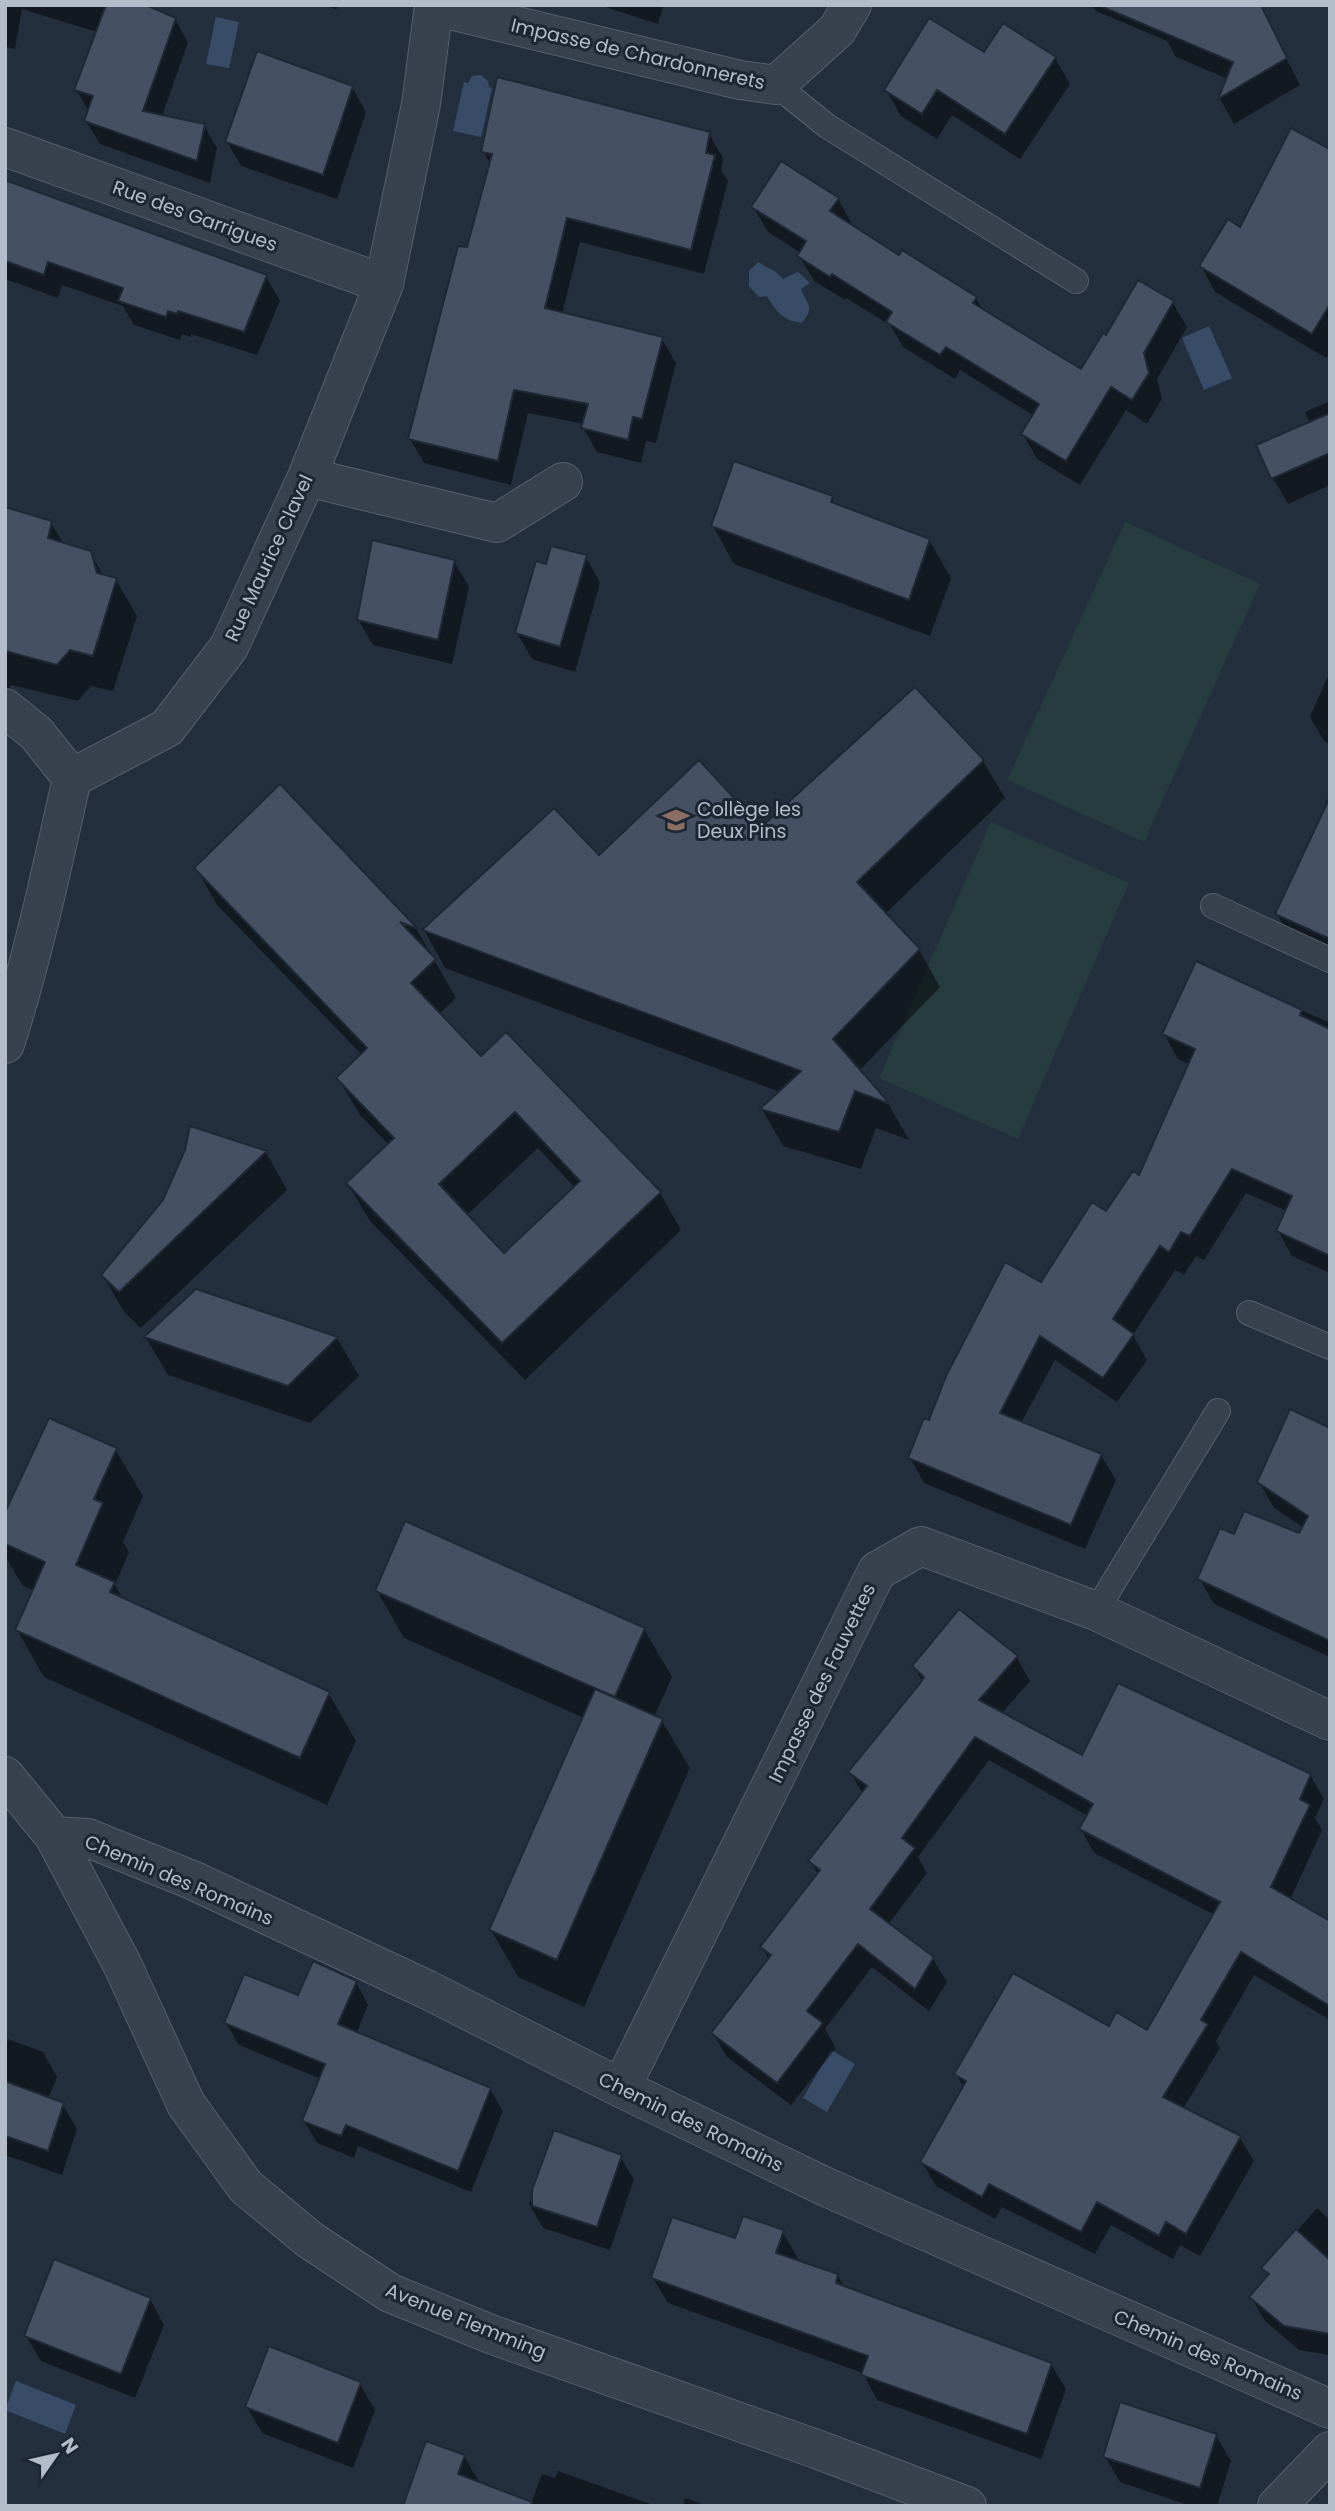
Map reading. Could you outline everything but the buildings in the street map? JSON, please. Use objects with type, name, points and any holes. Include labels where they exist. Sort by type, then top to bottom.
[{"type":"street","name":"Impasse de Chardonnerets","points":[[434,6],[740,80],[776,85],[836,30],[852,5]]},
{"type":"street","name":"Rue Maurice Clavel","points":[[72,778],[167,728],[229,647],[307,477],[384,284],[421,103],[434,6]]},
{"type":"street","name":"Rue des Garrigues","points":[[5,147],[384,284]]},
{"type":"street","points":[[307,477],[497,523],[563,482]]},
{"type":"street","points":[[5,708],[36,733],[72,778],[48,887],[20,998],[5,1044]]},
{"type":"street","name":"Impasse des Fauvettes","points":[[621,2088],[877,1571],[921,1546],[1096,1611],[1330,1721]]},
{"type":"street","name":"Avenue Flemming","points":[[5,1776],[54,1836],[122,1964],[186,2104],[246,2187],[310,2240],[390,2293],[493,2335],[819,2450],[967,2506]]},
{"type":"street","name":"Chemin des Romains","points":[[54,1836],[88,1838],[192,1880],[428,1990],[621,2088],[826,2187],[1330,2409]]},
{"type":"street","points":[[1277,2506],[1330,2451]]},
{"type":"lane","points":[[776,85],[827,126],[1076,281]]},
{"type":"lane","points":[[1213,906],[1330,960]]},
{"type":"lane","points":[[1249,1313],[1326,1341]]},
{"type":"lane","points":[[1096,1611],[1218,1411]]},
{"type":"green space","points":[[1125,522],[1260,584],[1144,842],[1007,780]]},
{"type":"green space","points":[[991,822],[1129,883],[1018,1139],[879,1078]]},
{"type":"water","points":[[216,17],[239,22],[229,68],[206,64]]},
{"type":"water","points":[[481,75],[492,88],[481,137],[453,131],[464,82],[468,83],[472,76]]},
{"type":"water","points":[[758,262],[783,279],[798,272],[810,283],[801,289],[809,310],[801,323],[784,317],[767,296],[759,297],[749,286],[749,271]]},
{"type":"water","points":[[1209,326],[1232,378],[1204,390],[1182,338]]},
{"type":"water","points":[[831,2050],[855,2064],[827,2112],[803,2098]]},
{"type":"water","points":[[16,2381],[76,2405],[65,2434],[5,2410]]},
{"type":"place","name":"Collège les Deux Pins","points":[[676,820]]}]
